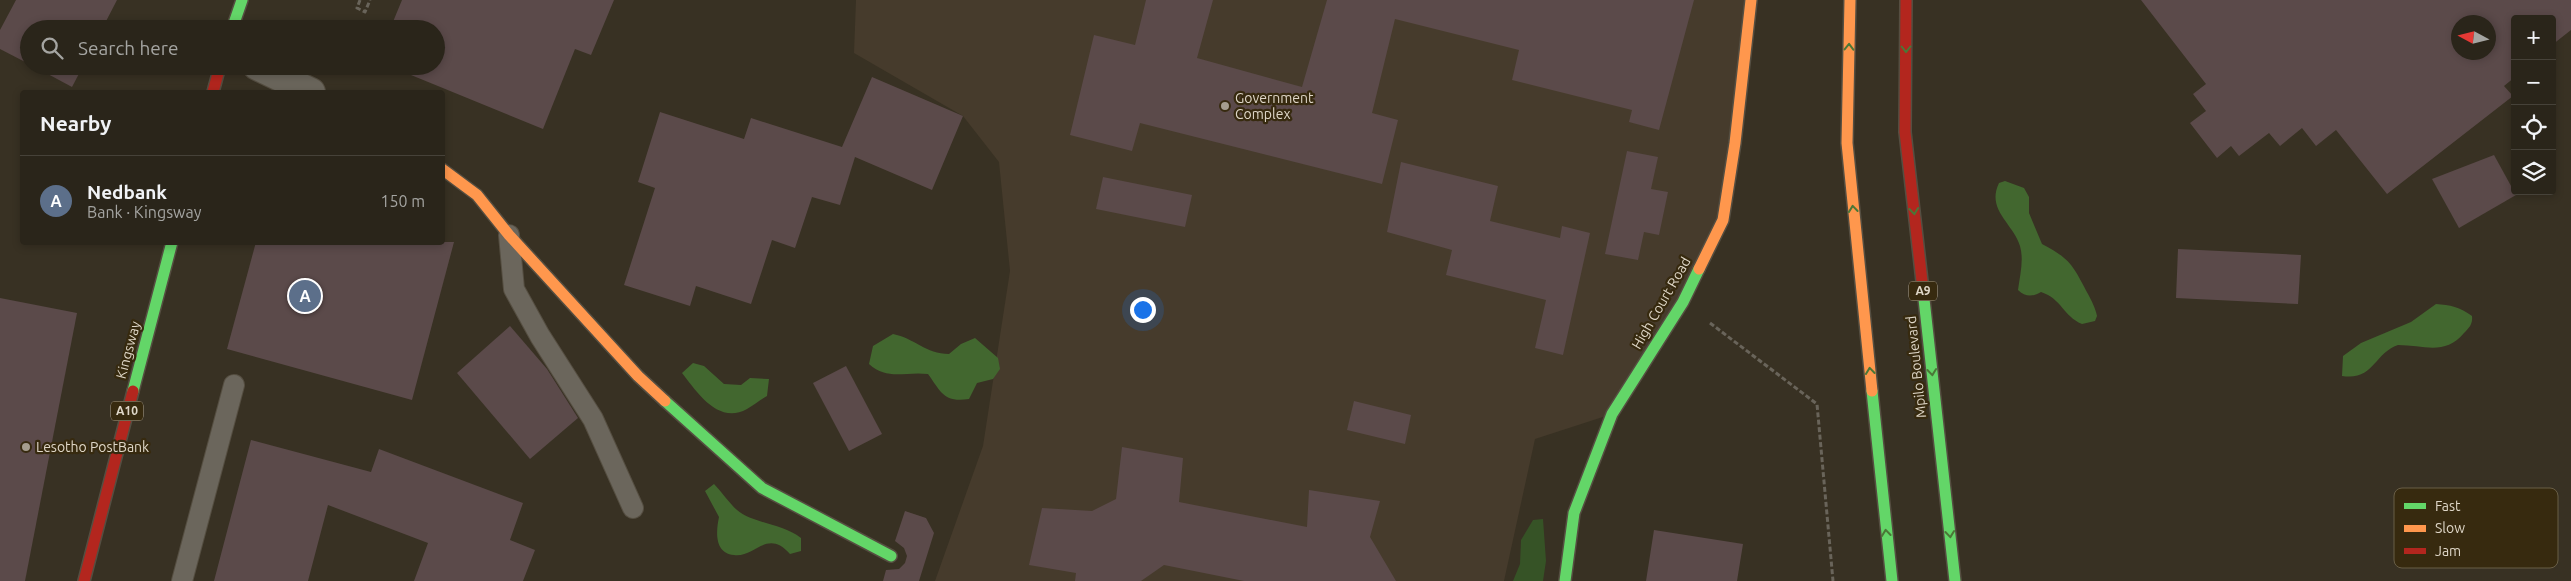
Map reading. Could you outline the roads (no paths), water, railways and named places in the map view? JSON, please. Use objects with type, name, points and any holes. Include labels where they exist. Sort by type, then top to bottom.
[{"type":"main road","points":[[235,20],[242,0]]},
{"type":"main road","name":"High Court Road","points":[[1565,581],[1574,512],[1612,414],[1683,302],[1723,220],[1735,143],[1751,0]]},
{"type":"main road","points":[[1850,0],[1847,143],[1892,581]]},
{"type":"main road","name":"Mpilo Boulevard","points":[[1906,0],[1905,132],[1955,581]]},
{"type":"main road","points":[[214,90],[218,75]]},
{"type":"main road","points":[[445,171],[477,194],[509,235],[638,376],[762,488],[891,556]]},
{"type":"main road","name":"Kingsway","points":[[84,581],[171,245]]},
{"type":"street","points":[[276,75],[307,90]]},
{"type":"lane","points":[[509,235],[514,289],[540,336],[593,419],[633,508]]},
{"type":"lane","points":[[182,581],[234,385]]},
{"type":"place","name":"Government Complex","points":[[1225,106]]},
{"type":"place","name":"Nedbank","points":[[305,296]]},
{"type":"place","name":"Lesotho PostBank","points":[[26,447]]}]
